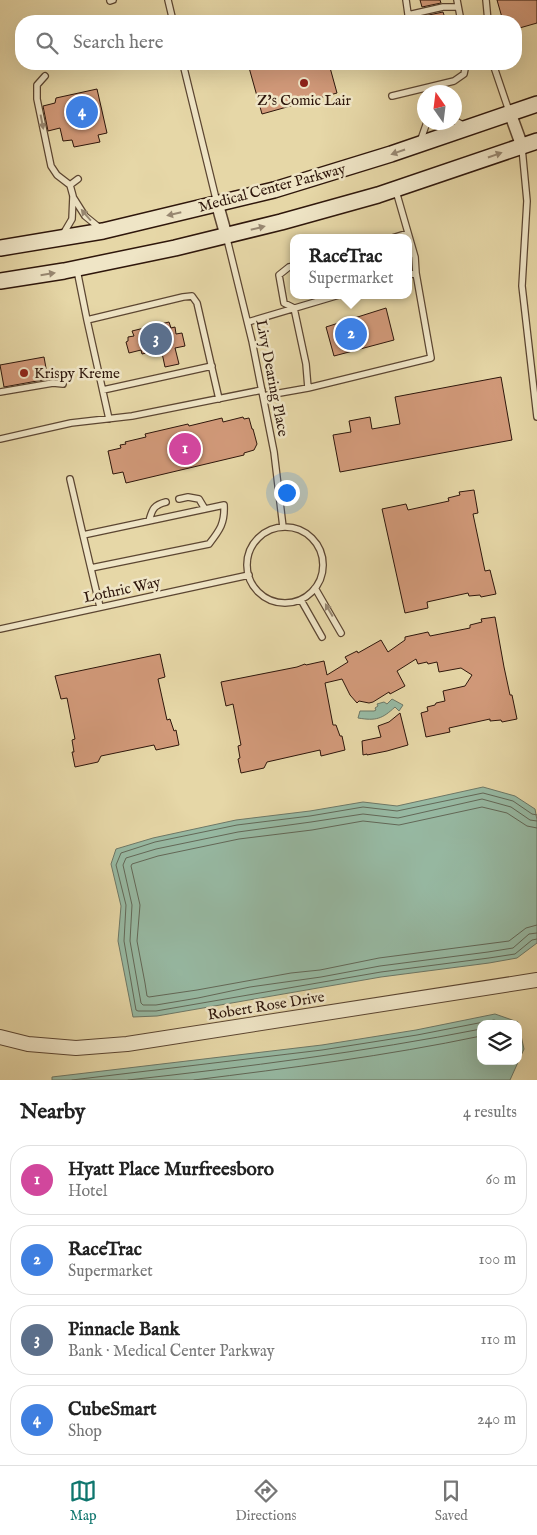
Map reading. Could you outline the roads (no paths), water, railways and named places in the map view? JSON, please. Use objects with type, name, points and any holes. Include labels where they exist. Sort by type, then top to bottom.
[{"type":"main road","name":"Medical Center Parkway","points":[[462,124],[510,113],[537,104]]},
{"type":"main road","name":"Medical Center Parkway","points":[[0,248],[103,231],[274,190],[418,145],[449,130]]},
{"type":"main road","points":[[0,281],[76,269],[175,248],[290,220],[396,189],[537,141]]},
{"type":"street","points":[[510,113],[522,146]]},
{"type":"street","points":[[217,204],[226,236]]},
{"type":"street","name":"Robert Rose Drive","points":[[0,1037],[28,1044],[76,1048],[127,1044],[537,980]]},
{"type":"lane","points":[[168,0],[172,15]]},
{"type":"lane","points":[[406,0],[408,15]]},
{"type":"lane","points":[[456,0],[460,15]]},
{"type":"lane","points":[[486,0],[487,15]]},
{"type":"lane","points":[[417,15],[443,6],[458,8]]},
{"type":"lane","points":[[184,70],[217,204]]},
{"type":"lane","points":[[444,85],[464,74],[465,70]]},
{"type":"lane","points":[[495,70],[510,113]]},
{"type":"lane","points":[[45,76],[37,86],[37,99],[51,166],[56,175],[70,185],[73,196],[85,216],[103,231]]},
{"type":"lane","points":[[392,96],[417,93]]},
{"type":"lane","points":[[418,145],[424,130]]},
{"type":"lane","points":[[522,146],[527,201],[522,286],[537,417]]},
{"type":"lane","points":[[70,185],[78,179]]},
{"type":"lane","points":[[396,189],[408,233],[405,234]]},
{"type":"lane","points":[[61,238],[72,219],[73,196]]},
{"type":"lane","name":"Livy Dearing Place","points":[[226,236],[248,322],[263,393],[274,452],[283,528]]},
{"type":"lane","points":[[0,439],[71,423],[132,416],[219,399],[308,388],[431,358],[412,247]]},
{"type":"lane","points":[[290,267],[279,275],[284,303],[294,308]]},
{"type":"lane","points":[[76,269],[110,418]]},
{"type":"lane","points":[[412,274],[416,273]]},
{"type":"lane","points":[[87,320],[192,296],[197,303],[219,399]]},
{"type":"lane","points":[[248,322],[325,299]]},
{"type":"lane","points":[[294,308],[306,364],[308,388]]},
{"type":"lane","points":[[103,390],[212,366]]},
{"type":"lane","points":[[0,392],[63,384]]},
{"type":"lane","points":[[70,479],[100,607]]},
{"type":"lane","points":[[179,498],[199,499],[205,509]]},
{"type":"lane","points":[[150,521],[152,510],[157,504],[166,502]]},
{"type":"lane","points":[[83,535],[224,505],[225,515],[222,527],[209,544],[91,568]]},
{"type":"lane","points":[[276,528],[299,530],[310,536],[318,544],[322,555],[323,568],[320,581],[312,592],[301,600],[289,603],[276,602],[264,596],[254,587],[249,575],[247,563],[250,551],[256,541],[265,533],[276,528]]},
{"type":"lane","name":"Lothric Way","points":[[0,629],[249,575]]},
{"type":"lane","points":[[315,588],[341,633]]},
{"type":"lane","points":[[301,600],[322,638]]},
{"type":"water","points":[[392,699],[403,705],[399,711],[395,707],[378,718],[358,718],[360,711],[374,711],[378,706],[377,704],[384,702],[387,704]]},
{"type":"water","points":[[483,787],[515,796],[535,809],[537,820],[537,943],[517,958],[381,977],[157,1016],[133,1017],[118,941],[121,906],[111,864],[116,849],[153,838],[236,820],[363,802],[397,806]]},
{"type":"water","points":[[495,1014],[512,1020],[477,1020],[477,1065],[517,1065],[510,1080],[52,1080],[52,1077],[322,1045],[416,1030]]},
{"type":"place","name":"Z's Comic Lair","points":[[304,83]]},
{"type":"place","name":"CubeSmart","points":[[82,112]]},
{"type":"place","name":"RaceTrac","points":[[351,334]]},
{"type":"place","name":"Pinnacle Bank","points":[[156,339]]},
{"type":"place","name":"Krispy Kreme","points":[[24,373]]},
{"type":"place","name":"Hyatt Place Murfreesboro","points":[[185,449]]}]
